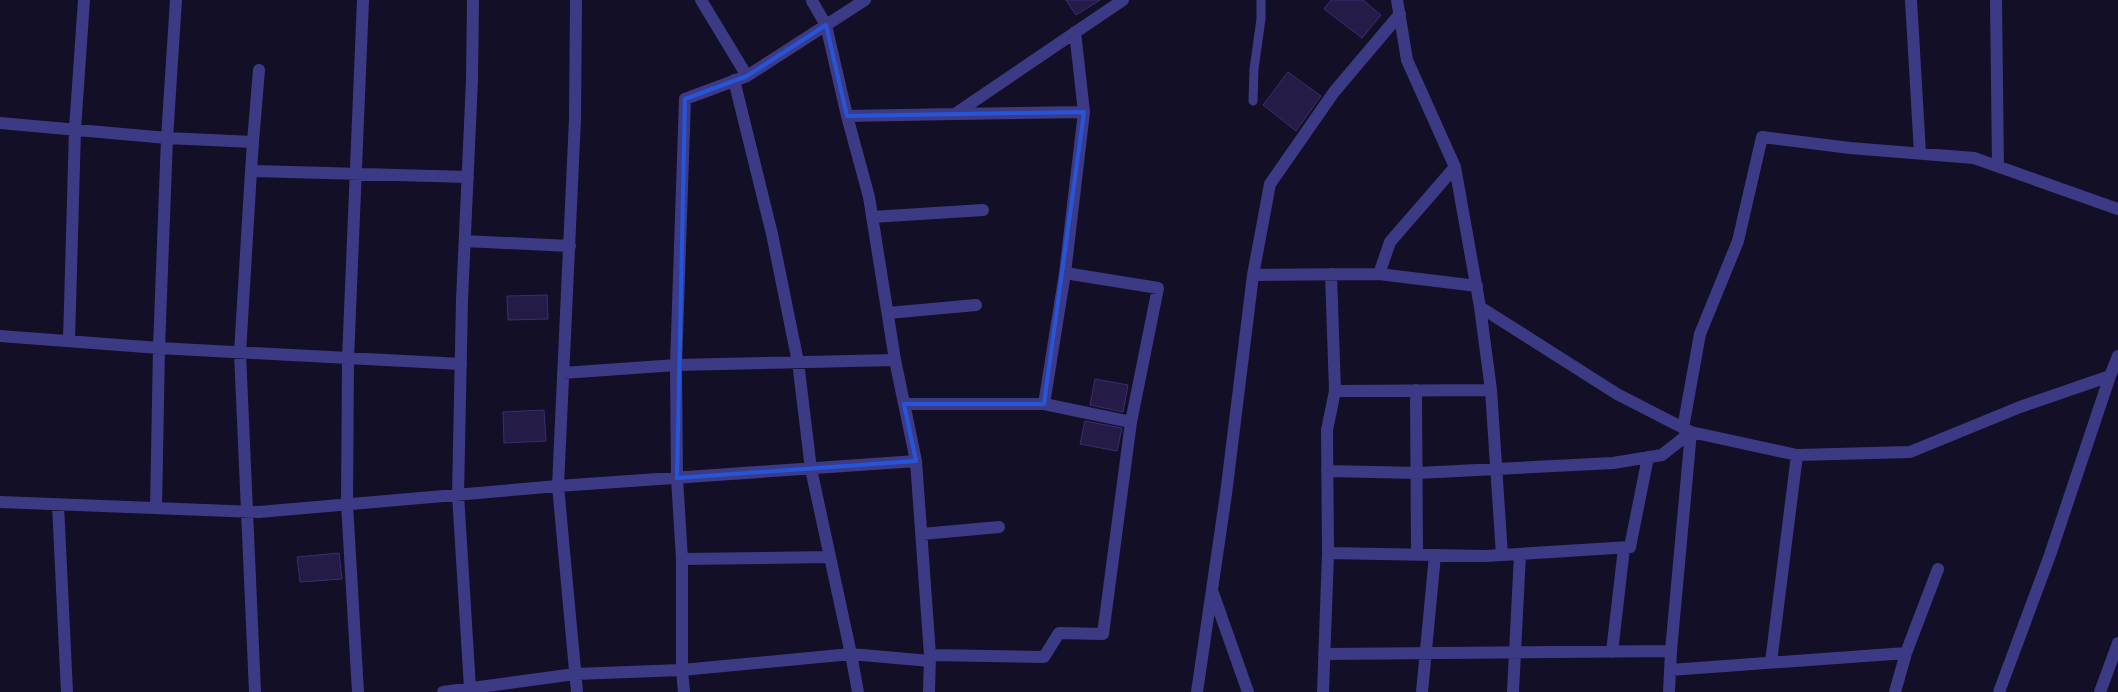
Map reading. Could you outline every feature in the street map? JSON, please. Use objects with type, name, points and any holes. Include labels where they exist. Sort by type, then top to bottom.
[{"type":"street","points":[[69,341],[75,129],[84,0]]},
{"type":"street","points":[[156,508],[159,348],[167,138],[176,0]]},
{"type":"street","points":[[358,692],[347,504],[348,359],[363,0]]},
{"type":"street","points":[[470,688],[458,495],[473,0]]},
{"type":"street","points":[[576,0],[575,119],[558,486],[576,692]]},
{"type":"street","points":[[701,0],[747,76]]},
{"type":"street","points":[[684,692],[682,670],[682,559],[677,478],[676,365],[685,99],[747,76],[866,0]]},
{"type":"street","points":[[955,114],[1123,0]]},
{"type":"street","points":[[1397,0],[1407,60],[1454,167],[1477,286],[1492,390],[1502,555]]},
{"type":"street","points":[[1911,0],[1920,153]]},
{"type":"street","points":[[1996,0],[1998,166]]},
{"type":"street","points":[[812,1],[826,25],[847,116],[869,197],[895,360],[916,462],[930,658],[929,692]]},
{"type":"street","points":[[1197,692],[1253,275],[1270,184],[1334,92],[1400,14]]},
{"type":"street","points":[[1044,404],[1065,273],[1084,112],[1075,32]]},
{"type":"street","points":[[255,692],[249,512],[240,353],[259,70]]},
{"type":"street","points":[[734,80],[772,234],[798,362],[811,469],[858,692]]},
{"type":"street","points":[[847,116],[1084,112]]},
{"type":"street","points":[[0,122],[167,138],[253,142]]},
{"type":"street","points":[[1669,692],[1687,430],[1700,334],[1738,241],[1762,137],[1850,148],[1974,158],[2118,208]]},
{"type":"street","points":[[1379,274],[1390,242],[1454,167]]},
{"type":"street","points":[[251,171],[468,177]]},
{"type":"street","points":[[872,217],[983,210]]},
{"type":"street","points":[[465,241],[570,246]]},
{"type":"street","points":[[443,692],[575,674],[682,670],[851,654],[930,658],[1044,657],[1059,633],[1103,634],[1131,422],[1158,288],[1065,273]]},
{"type":"street","points":[[1323,692],[1328,553],[1327,430],[1335,391],[1331,274]]},
{"type":"street","points":[[1253,275],[1379,274],[1477,286]]},
{"type":"street","points":[[888,313],[976,305]]},
{"type":"street","points":[[1480,307],[1617,394],[1687,430],[1797,455],[1910,452],[2020,407],[2110,376]]},
{"type":"street","points":[[0,336],[240,353],[461,364]]},
{"type":"street","points":[[1999,692],[2050,555],[2118,356]]},
{"type":"street","points":[[563,373],[676,365],[895,360]]},
{"type":"street","points":[[1416,390],[1417,555]]},
{"type":"street","points":[[1335,391],[1492,390]]},
{"type":"street","points":[[904,404],[1044,404],[1131,422]]},
{"type":"street","points":[[1327,471],[1418,473],[1613,463],[1662,455],[1687,430]]},
{"type":"street","points":[[1771,662],[1797,455]]},
{"type":"street","points":[[1328,553],[1502,555],[1630,547],[1648,458]]},
{"type":"street","points":[[0,502],[249,512],[558,486],[916,462]]},
{"type":"street","points":[[58,504],[67,692]]},
{"type":"street","points":[[922,534],[998,527]]},
{"type":"street","points":[[1612,652],[1624,548]]},
{"type":"street","points":[[1513,692],[1520,554]]},
{"type":"street","points":[[1422,692],[1434,555]]},
{"type":"street","points":[[682,559],[830,557]]},
{"type":"street","points":[[1895,692],[1906,653],[1938,569]]},
{"type":"street","points":[[1212,591],[1248,692]]},
{"type":"street","points":[[2100,692],[2118,643]]},
{"type":"street","points":[[1324,654],[1426,652],[1516,654],[1671,650]]},
{"type":"street","points":[[1670,670],[1906,653]]},
{"type":"lane","points":[[1253,101],[1254,69],[1261,19],[1261,0]]},
{"type":"highlighted area","points":[[826,25],[847,116],[1084,112],[1044,404],[904,404],[916,461],[677,478],[685,99],[747,76]]},
{"type":"building","points":[[1066,0],[1100,0],[1076,15]]},
{"type":"building","points":[[1331,0],[1363,0],[1381,15],[1362,38],[1324,9]]},
{"type":"building","points":[[1288,72],[1321,96],[1296,131],[1263,105]]},
{"type":"building","points":[[547,295],[548,319],[508,320],[507,296]]},
{"type":"building","points":[[1095,379],[1128,385],[1123,412],[1090,405]]},
{"type":"building","points":[[544,410],[546,441],[504,443],[503,412]]},
{"type":"building","points":[[1085,421],[1122,428],[1117,451],[1080,444]]},
{"type":"building","points":[[339,553],[342,579],[300,582],[297,557]]}]
